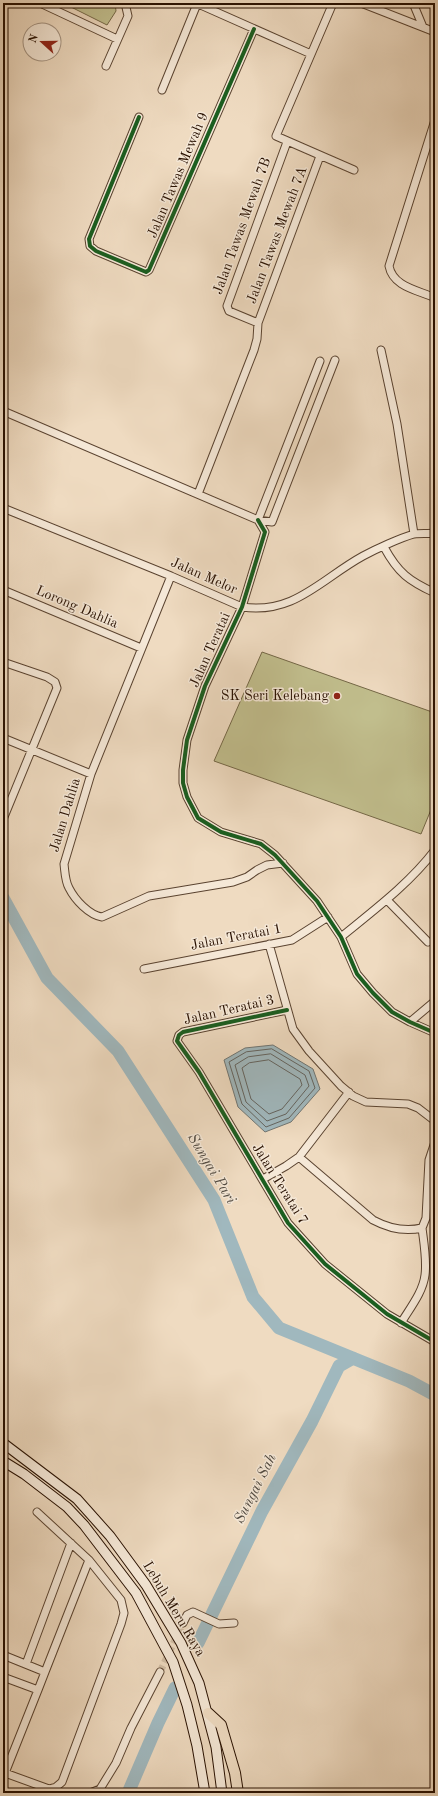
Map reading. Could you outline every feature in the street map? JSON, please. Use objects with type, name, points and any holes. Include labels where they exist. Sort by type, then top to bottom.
[{"type":"main road","name":"Lebuh Meru Raya","points":[[3,1443],[77,1499],[110,1536],[146,1585],[181,1643],[199,1683],[216,1747],[222,1793]]},
{"type":"main road","name":"Lebuh Meru Raya","points":[[3,1461],[24,1474],[67,1507],[84,1525],[136,1594],[173,1662],[187,1705],[197,1746],[205,1793]]},
{"type":"main road","points":[[208,1714],[221,1725],[235,1773],[238,1793]]},
{"type":"street","points":[[41,3],[117,39]]},
{"type":"street","points":[[106,66],[128,16],[126,3]]},
{"type":"street","points":[[333,3],[276,136],[354,170]]},
{"type":"street","points":[[362,3],[435,32]]},
{"type":"street","points":[[413,3],[423,27]]},
{"type":"street","points":[[162,90],[197,4],[311,54]]},
{"type":"street","name":"Jalan Tawas Mewah 9","points":[[139,117],[89,238],[90,246],[96,251],[146,272],[149,270],[254,29]]},
{"type":"street","points":[[435,120],[389,266],[394,278],[402,285],[435,298]]},
{"type":"street","name":"Jalan Tawas Mewah 7B","points":[[258,323],[228,311],[227,306],[287,142]]},
{"type":"street","name":"Jalan Tawas Mewah 7A","points":[[198,494],[254,350],[257,339],[258,323],[320,156]]},
{"type":"street","points":[[381,350],[396,424],[414,534]]},
{"type":"street","points":[[3,411],[258,520],[272,522],[335,360]]},
{"type":"street","points":[[258,520],[320,361]]},
{"type":"street","name":"Jalan Melor","points":[[3,508],[171,576],[242,607],[268,608],[297,599],[312,591],[362,557],[414,534],[435,533]]},
{"type":"street","name":"Jalan Teratai","points":[[258,520],[265,532],[242,607],[205,686],[187,740],[183,770],[183,783],[187,797],[198,818],[221,832],[260,844],[283,863],[317,901],[341,937],[357,974],[373,993],[392,1012],[435,1033]]},
{"type":"street","points":[[384,547],[394,565],[413,583],[435,593]]},
{"type":"street","name":"Jalan Dahlia","points":[[171,576],[91,774],[64,864],[66,878],[70,889],[87,911],[95,916],[102,917],[149,896],[233,882],[247,877],[267,865],[283,863]]},
{"type":"street","name":"Lorong Dahlia","points":[[3,590],[141,648]]},
{"type":"street","points":[[3,662],[47,677],[55,682],[57,688],[4,817]]},
{"type":"street","points":[[3,738],[91,774]]},
{"type":"street","points":[[341,937],[387,900],[423,866],[435,850]]},
{"type":"street","points":[[387,900],[428,942]]},
{"type":"street","name":"Jalan Teratai 1","points":[[144,969],[296,938],[328,917]]},
{"type":"street","points":[[269,944],[293,1029],[341,1086],[366,1102],[408,1104],[418,1108],[435,1121]]},
{"type":"street","points":[[410,1022],[435,1001]]},
{"type":"street","name":"Jalan Teratai 3","points":[[178,1037],[183,1032],[287,1010]]},
{"type":"street","name":"Jalan Teratai 7","points":[[178,1037],[178,1043],[199,1072],[288,1223],[325,1264],[387,1314],[435,1342]]},
{"type":"street","points":[[263,1179],[299,1157],[349,1092]]},
{"type":"street","points":[[401,1323],[421,1288],[425,1276],[426,1254],[422,1228],[426,1218],[428,1160],[435,1142]]},
{"type":"street","points":[[299,1157],[373,1220],[387,1227],[404,1230],[422,1228]]},
{"type":"street","points":[[37,1512],[88,1560],[121,1600],[124,1613],[62,1782],[56,1787],[49,1789],[4,1775],[88,1560]]},
{"type":"street","points":[[26,1664],[71,1543]]},
{"type":"street","points":[[183,1623],[190,1612],[219,1624],[234,1622]]},
{"type":"street","points":[[3,1655],[45,1672]]},
{"type":"street","points":[[90,1793],[100,1789],[116,1763],[131,1728],[160,1672]]},
{"type":"street","points":[[3,1676],[38,1690]]},
{"type":"shaded area","points":[[63,3],[115,3],[116,11],[107,25]]},
{"type":"shaded area","name":"SK Seri Kelebang","points":[[262,652],[435,713],[435,800],[421,834],[214,761]]},
{"type":"water","points":[[273,1045],[313,1069],[320,1089],[291,1122],[265,1132],[238,1107],[224,1060],[245,1048]]},
{"type":"waterway","name":"Sungai Pari","points":[[3,898],[47,978],[118,1051],[214,1200],[253,1297],[279,1328],[409,1381],[435,1395]]},
{"type":"waterway","name":"Sungai Sah","points":[[198,1643],[262,1511],[312,1421],[339,1366],[353,1358]]},
{"type":"waterway","name":"Sungai Sah","points":[[128,1793],[158,1723],[175,1688]]},
{"type":"tunnel","points":[[160,1672],[183,1623]]},
{"type":"cycle path","points":[[139,117],[89,239],[90,246],[96,251],[146,272],[149,270],[254,29]]},
{"type":"cycle path","points":[[258,520],[265,532],[242,607],[205,686],[187,740],[183,770],[183,783],[187,797],[198,818],[221,832],[261,844],[275,855],[317,901],[341,937],[357,974],[373,993],[392,1012],[435,1033]]},
{"type":"cycle path","points":[[287,1010],[183,1032],[179,1035],[177,1041],[199,1072],[288,1223],[325,1264],[387,1314],[435,1342]]},
{"type":"place","name":"SK Seri Kelebang","points":[[337,696]]}]
